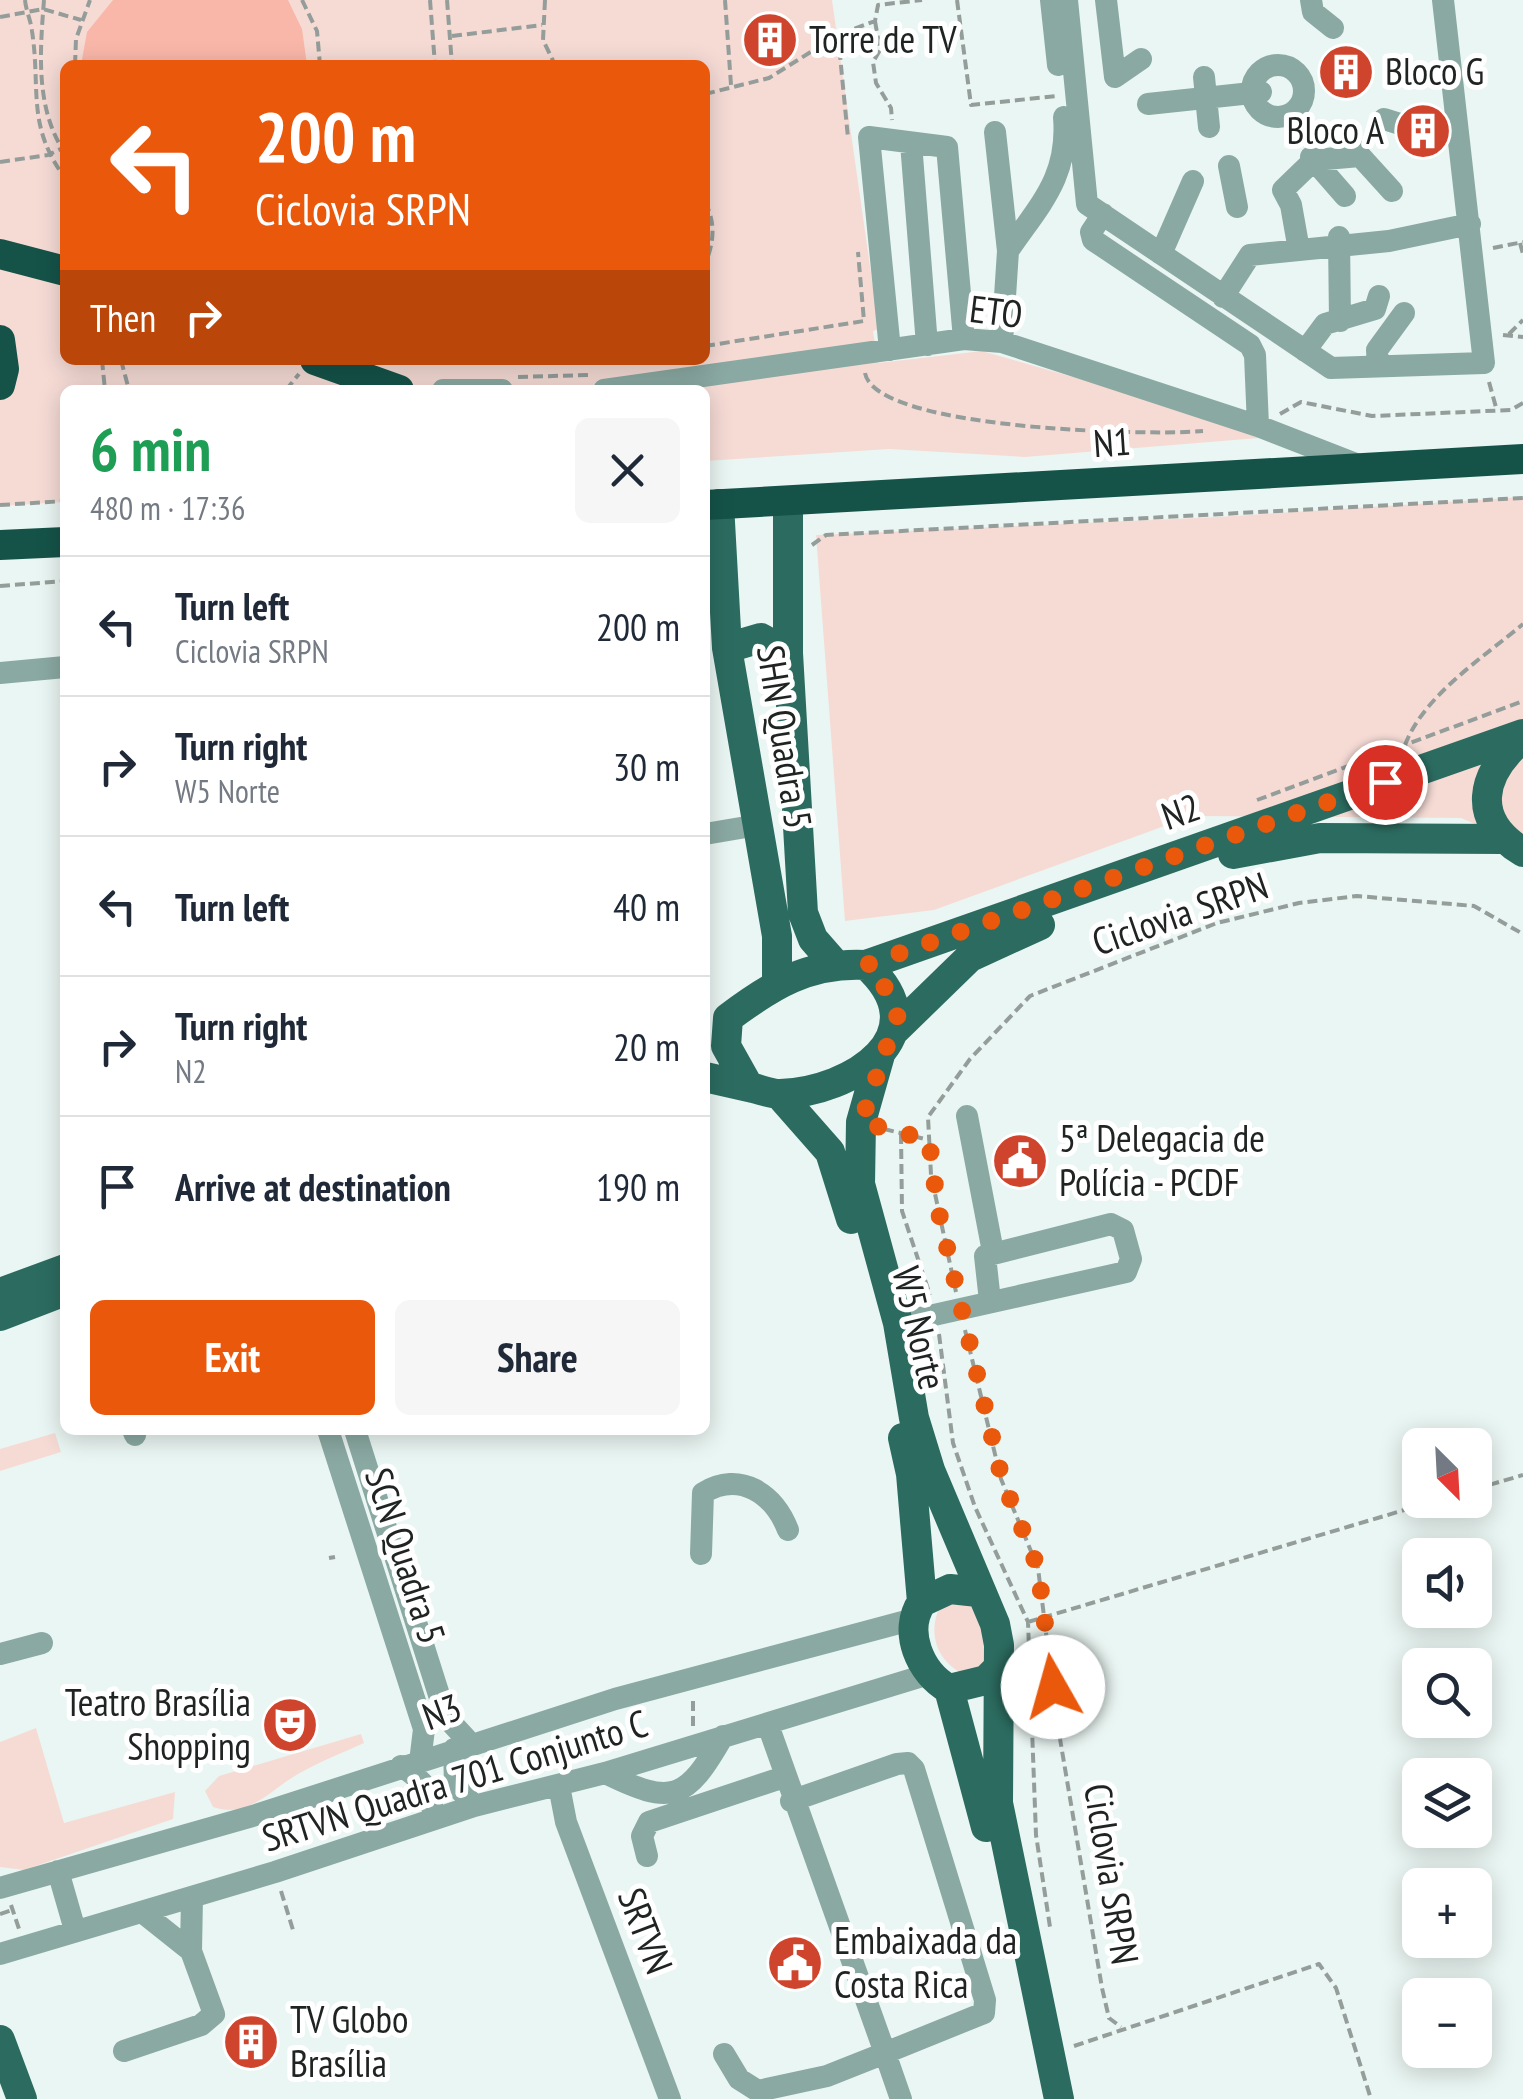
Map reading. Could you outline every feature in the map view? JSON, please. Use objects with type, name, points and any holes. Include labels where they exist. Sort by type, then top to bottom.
[{"type":"highway","points":[[0,254],[60,270]]},
{"type":"highway","points":[[0,340],[4,369],[0,384]]},
{"type":"highway","points":[[329,365],[385,385]]},
{"type":"highway","name":"N1","points":[[710,496],[788,502],[1523,460]]},
{"type":"highway","points":[[0,545],[60,548]]},
{"type":"main road","name":"SHN Quadra 5","points":[[710,496],[727,648],[777,936],[777,982]]},
{"type":"main road","points":[[788,502],[788,653],[802,913],[813,939],[834,963]]},
{"type":"main road","points":[[727,648],[761,638],[788,653]]},
{"type":"main road","points":[[1512,846],[1490,816],[1487,791],[1492,769],[1523,736]]},
{"type":"main road","name":"N2","points":[[866,965],[1523,736]]},
{"type":"main road","name":"N2","points":[[888,1043],[970,957],[992,944],[1223,857],[1320,838],[1512,846]]},
{"type":"main road","points":[[710,1078],[764,1091],[854,1074],[888,1043],[898,1014],[892,996],[866,965],[834,963],[777,982],[716,1022],[726,1046],[764,1091]]},
{"type":"main road","name":"W5 Norte","points":[[888,1043],[861,1122],[860,1184],[898,1322],[914,1418],[978,1592]]},
{"type":"main road","name":"W5 Norte","points":[[764,1091],[830,1152],[866,1268],[910,1474],[918,1610]]},
{"type":"main road","points":[[0,1293],[60,1271]]},
{"type":"main road","points":[[0,1316],[60,1293]]},
{"type":"main road","points":[[1042,2099],[984,1817],[939,1682],[914,1640],[918,1610],[950,1589],[978,1592],[995,1624],[998,1803],[1059,2099]]},
{"type":"main road","points":[[939,1682],[986,1680],[998,1668]]},
{"type":"main road","points":[[3,2062],[22,2099]]},
{"type":"street","points":[[1008,251],[1060,175],[1066,140],[1051,0]]},
{"type":"street","points":[[1068,0],[1087,204],[1223,296],[1265,331],[1309,344],[1331,368],[1377,358],[1484,363],[1474,252],[1437,7]]},
{"type":"street","points":[[1106,0],[1115,77],[1141,59]]},
{"type":"street","points":[[1307,7],[1333,28]]},
{"type":"street","points":[[1271,60],[1294,69],[1308,88],[1304,102],[1276,124],[1254,106],[1256,93],[1256,74],[1271,60]]},
{"type":"street","points":[[1148,104],[1205,88],[1256,93]]},
{"type":"street","points":[[1205,88],[1209,127]]},
{"type":"street","points":[[994,132],[1008,251],[1002,342]]},
{"type":"street","points":[[890,350],[870,137],[946,147],[964,340]]},
{"type":"street","points":[[902,141],[927,344]]},
{"type":"street","points":[[1297,244],[1291,201],[1283,190],[1313,158],[1356,152],[1392,190]]},
{"type":"street","points":[[1313,158],[1345,196]]},
{"type":"street","points":[[1229,166],[1236,207]]},
{"type":"street","points":[[1177,265],[1180,207],[1194,180]]},
{"type":"street","points":[[1103,214],[1092,232],[1093,240],[1177,265],[1250,345],[1255,355],[1258,426]]},
{"type":"street","points":[[1223,296],[1250,255],[1297,244],[1393,236],[1470,224]]},
{"type":"street","points":[[1393,236],[1398,265]]},
{"type":"street","points":[[1340,242],[1336,315],[1377,358]]},
{"type":"street","points":[[1309,344],[1336,315],[1375,308],[1379,296]]},
{"type":"street","points":[[1377,358],[1404,313]]},
{"type":"street","name":"ETO","points":[[599,382],[864,355],[964,340],[1002,342],[1258,426],[1363,467]]},
{"type":"street","points":[[0,672],[60,667]]},
{"type":"street","points":[[710,833],[758,826]]},
{"type":"street","points":[[967,1116],[993,1252]]},
{"type":"street","points":[[898,1322],[1126,1272],[1131,1259],[1123,1230],[1111,1224],[993,1252],[984,1263],[990,1301]]},
{"type":"street","name":"SCN Quadra 5","points":[[330,1435],[424,1729],[410,1764]]},
{"type":"street","points":[[357,1435],[434,1635],[446,1717],[462,1746],[455,1784],[474,1806]]},
{"type":"street","points":[[702,1554],[704,1493],[726,1482],[740,1482],[776,1505],[788,1530]]},
{"type":"street","name":"N3","points":[[3,1887],[241,1820],[462,1746],[918,1610]]},
{"type":"street","points":[[0,1654],[42,1643]]},
{"type":"street","name":"SRTVN Quadra 701 Conjunto C","points":[[0,1954],[275,1872],[474,1806],[605,1774],[723,1736],[939,1682]]},
{"type":"street","points":[[762,1727],[778,1779],[791,1801],[900,2099]]},
{"type":"street","points":[[605,1774],[647,1794],[678,1790],[698,1778],[723,1736]]},
{"type":"street","points":[[410,1764],[432,1793],[433,1819]]},
{"type":"street","points":[[724,2054],[739,2080],[758,2091],[828,2076],[984,2013],[987,2008],[914,1769],[898,1764],[791,1801]]},
{"type":"street","points":[[647,1856],[642,1836],[649,1822],[778,1779]]},
{"type":"street","name":"SRTVN","points":[[558,1786],[566,1822],[670,2099]]},
{"type":"street","points":[[58,1871],[75,1930]]},
{"type":"street","points":[[124,2051],[201,2024],[214,2014],[191,1950],[192,1897]]},
{"type":"street","points":[[142,1912],[191,1950]]},
{"type":"path","points":[[24,0],[32,29],[35,111],[48,155],[60,171]]},
{"type":"path","points":[[44,0],[44,94],[60,139]]},
{"type":"path","points":[[76,60],[81,20],[90,0]]},
{"type":"path","points":[[302,0],[317,32],[320,60]]},
{"type":"path","points":[[430,0],[436,60]]},
{"type":"path","points":[[447,0],[452,60]]},
{"type":"path","points":[[545,0],[543,40],[553,60]]},
{"type":"path","points":[[725,0],[731,86]]},
{"type":"path","points":[[902,141],[891,108],[876,83],[873,62],[880,50],[876,3],[922,0]]},
{"type":"path","points":[[957,0],[972,105],[1062,95]]},
{"type":"path","points":[[0,17],[43,10],[81,20]]},
{"type":"path","points":[[710,92],[770,78],[838,35],[875,22]]},
{"type":"path","points":[[452,36],[542,25]]},
{"type":"path","points":[[838,35],[848,150]]},
{"type":"path","points":[[0,162],[60,151]]},
{"type":"path","points":[[710,218],[710,252]]},
{"type":"path","points":[[1474,252],[1522,242],[1523,254]]},
{"type":"path","points":[[710,345],[864,321],[857,245]]},
{"type":"path","points":[[1509,334],[1523,320]]},
{"type":"path","points":[[864,355],[866,380],[884,398],[918,410],[1047,427],[1172,434],[1207,430]]},
{"type":"path","points":[[1484,363],[1497,411]]},
{"type":"path","points":[[509,383],[599,382]]},
{"type":"path","points":[[1258,426],[1301,402],[1372,416],[1497,411],[1523,403]]},
{"type":"path","points":[[788,571],[803,568],[810,547],[826,535],[1523,498]]},
{"type":"path","points":[[0,506],[60,501]]},
{"type":"path","points":[[0,586],[60,582]]},
{"type":"path","points":[[1405,745],[1410,732],[1450,687],[1523,624]]},
{"type":"path","points":[[1255,800],[1523,701]]},
{"type":"path","name":"Ciclovia SRPN","points":[[1121,2027],[1109,2018],[1102,1988],[1038,1568],[1002,1479],[960,1311],[931,1175],[928,1117],[970,1059],[1030,996],[1217,923],[1300,903],[1357,896],[1474,906],[1523,934]]},
{"type":"path","points":[[861,1122],[929,1140]]},
{"type":"path","points":[[1492,1484],[1523,1475]]},
{"type":"path","points":[[1028,1622],[1402,1511]]},
{"type":"path","points":[[275,1872],[293,1930]]},
{"type":"path","points":[[3,1887],[25,1947]]},
{"type":"path","points":[[0,1914],[12,1910]]},
{"type":"path","name":"Ciclovia SRPN","points":[[1070,2047],[1319,1964],[1336,1988],[1372,2099]]},
{"type":"shaded area","points":[[0,0],[832,0],[879,329],[873,331],[878,363],[982,351],[1231,422],[1259,438],[1025,457],[889,449],[710,461],[710,385],[60,385],[60,502],[0,506]]},
{"type":"shaded area","points":[[113,0],[288,0],[302,29],[306,60],[82,60],[87,32]]},
{"type":"shaded area","points":[[1523,497],[1523,845],[1461,818],[1192,816],[934,910],[845,921],[816,535],[1218,517]]},
{"type":"shaded area","points":[[55,1433],[61,1452],[0,1471],[0,1449]]},
{"type":"shaded area","points":[[947,1596],[980,1605],[991,1649],[981,1669],[966,1675],[946,1661],[936,1640],[936,1618]]},
{"type":"shaded area","points":[[36,1728],[64,1823],[175,1792],[173,1819],[24,1870],[0,1867],[0,1742]]},
{"type":"shaded area","points":[[361,1734],[364,1743],[306,1770],[248,1806],[226,1810],[213,1807],[205,1791],[219,1776]]},
{"type":"place","name":"Torre de TV","points":[[770,40]]},
{"type":"place","name":"Bloco G","points":[[1346,72]]},
{"type":"place","name":"Bloco A","points":[[1423,131]]},
{"type":"place","name":"5ª Delegacia de Polícia - PCDF","points":[[1020,1161]]},
{"type":"place","name":"Teatro Brasília Shopping","points":[[290,1725]]},
{"type":"place","name":"Embaixada da Costa Rica","points":[[795,1963]]},
{"type":"place","name":"TV Globo Brasília","points":[[251,2042]]},
{"type":"route","points":[[1053,1687],[1038,1568],[1002,1479],[938,1209],[929,1140],[861,1122],[880,1055],[895,1030],[898,1014],[892,996],[866,965],[1385,782]]}]
